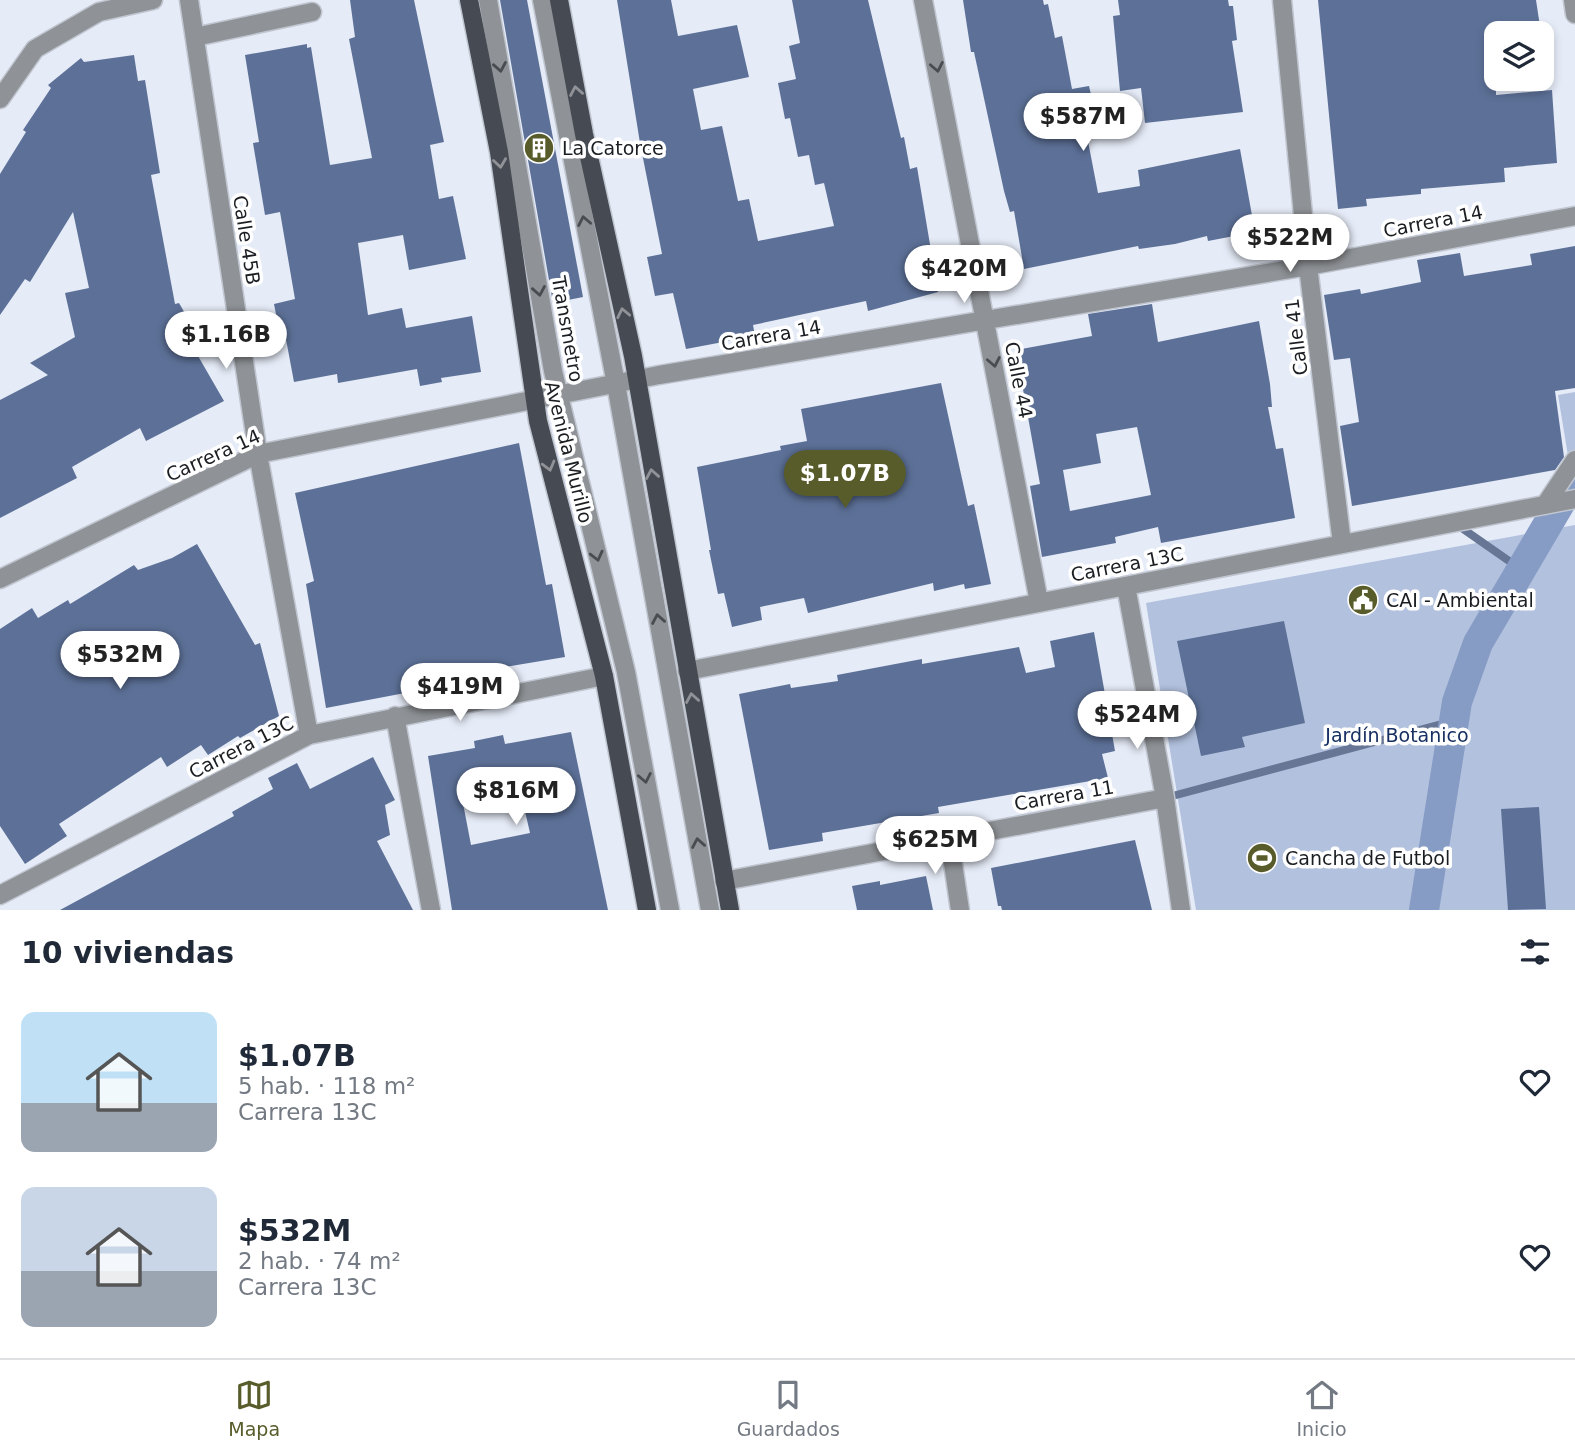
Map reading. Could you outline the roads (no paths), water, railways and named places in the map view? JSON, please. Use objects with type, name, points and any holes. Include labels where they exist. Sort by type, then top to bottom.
[{"type":"main road","name":"Avenida Murillo","points":[[469,0],[499,152],[534,399],[604,676],[647,910]]},
{"type":"main road","points":[[559,0],[584,134],[637,380],[730,910]]},
{"type":"street","points":[[0,99],[35,49],[99,12],[153,0]]},
{"type":"street","name":"Calle 45B","points":[[189,0],[258,454],[309,735]]},
{"type":"street","name":"Transmetro","points":[[488,0],[558,394],[626,672],[670,910]]},
{"type":"street","name":"Transmetro","points":[[542,0],[616,384],[710,910]]},
{"type":"street","name":"Calle 44","points":[[923,0],[1039,602]]},
{"type":"street","name":"Calle 41","points":[[1282,0],[1308,266],[1342,544]]},
{"type":"street","points":[[1573,0],[1575,14]]},
{"type":"street","points":[[195,37],[312,12]]},
{"type":"street","name":"Carrera 14","points":[[0,579],[258,454],[558,394],[1308,266],[1575,216]]},
{"type":"street","points":[[1549,504],[1575,460]]},
{"type":"street","name":"Carrera 13C","points":[[687,671],[1575,499]]},
{"type":"street","points":[[1126,586],[1165,798],[1181,910]]},
{"type":"street","name":"Carrera 13C","points":[[0,895],[309,735],[604,676]]},
{"type":"street","points":[[395,716],[430,910]]},
{"type":"street","name":"Carrera 11","points":[[724,881],[1165,798]]},
{"type":"street","points":[[949,837],[960,910]]},
{"type":"waterway","points":[[1424,910],[1457,702],[1478,643],[1575,478]]},
{"type":"waterway","points":[[1456,524],[1522,570]]},
{"type":"waterway","points":[[1165,798],[1453,721]]},
{"type":"place","name":"La Catorce","points":[[539,148]]},
{"type":"place","name":"CAI - Ambiental","points":[[1363,600]]},
{"type":"place","name":"Cancha de Futbol","points":[[1262,858]]},
{"type":"park label","name":"Jardín Botanico","points":[[1397,735]]}]
